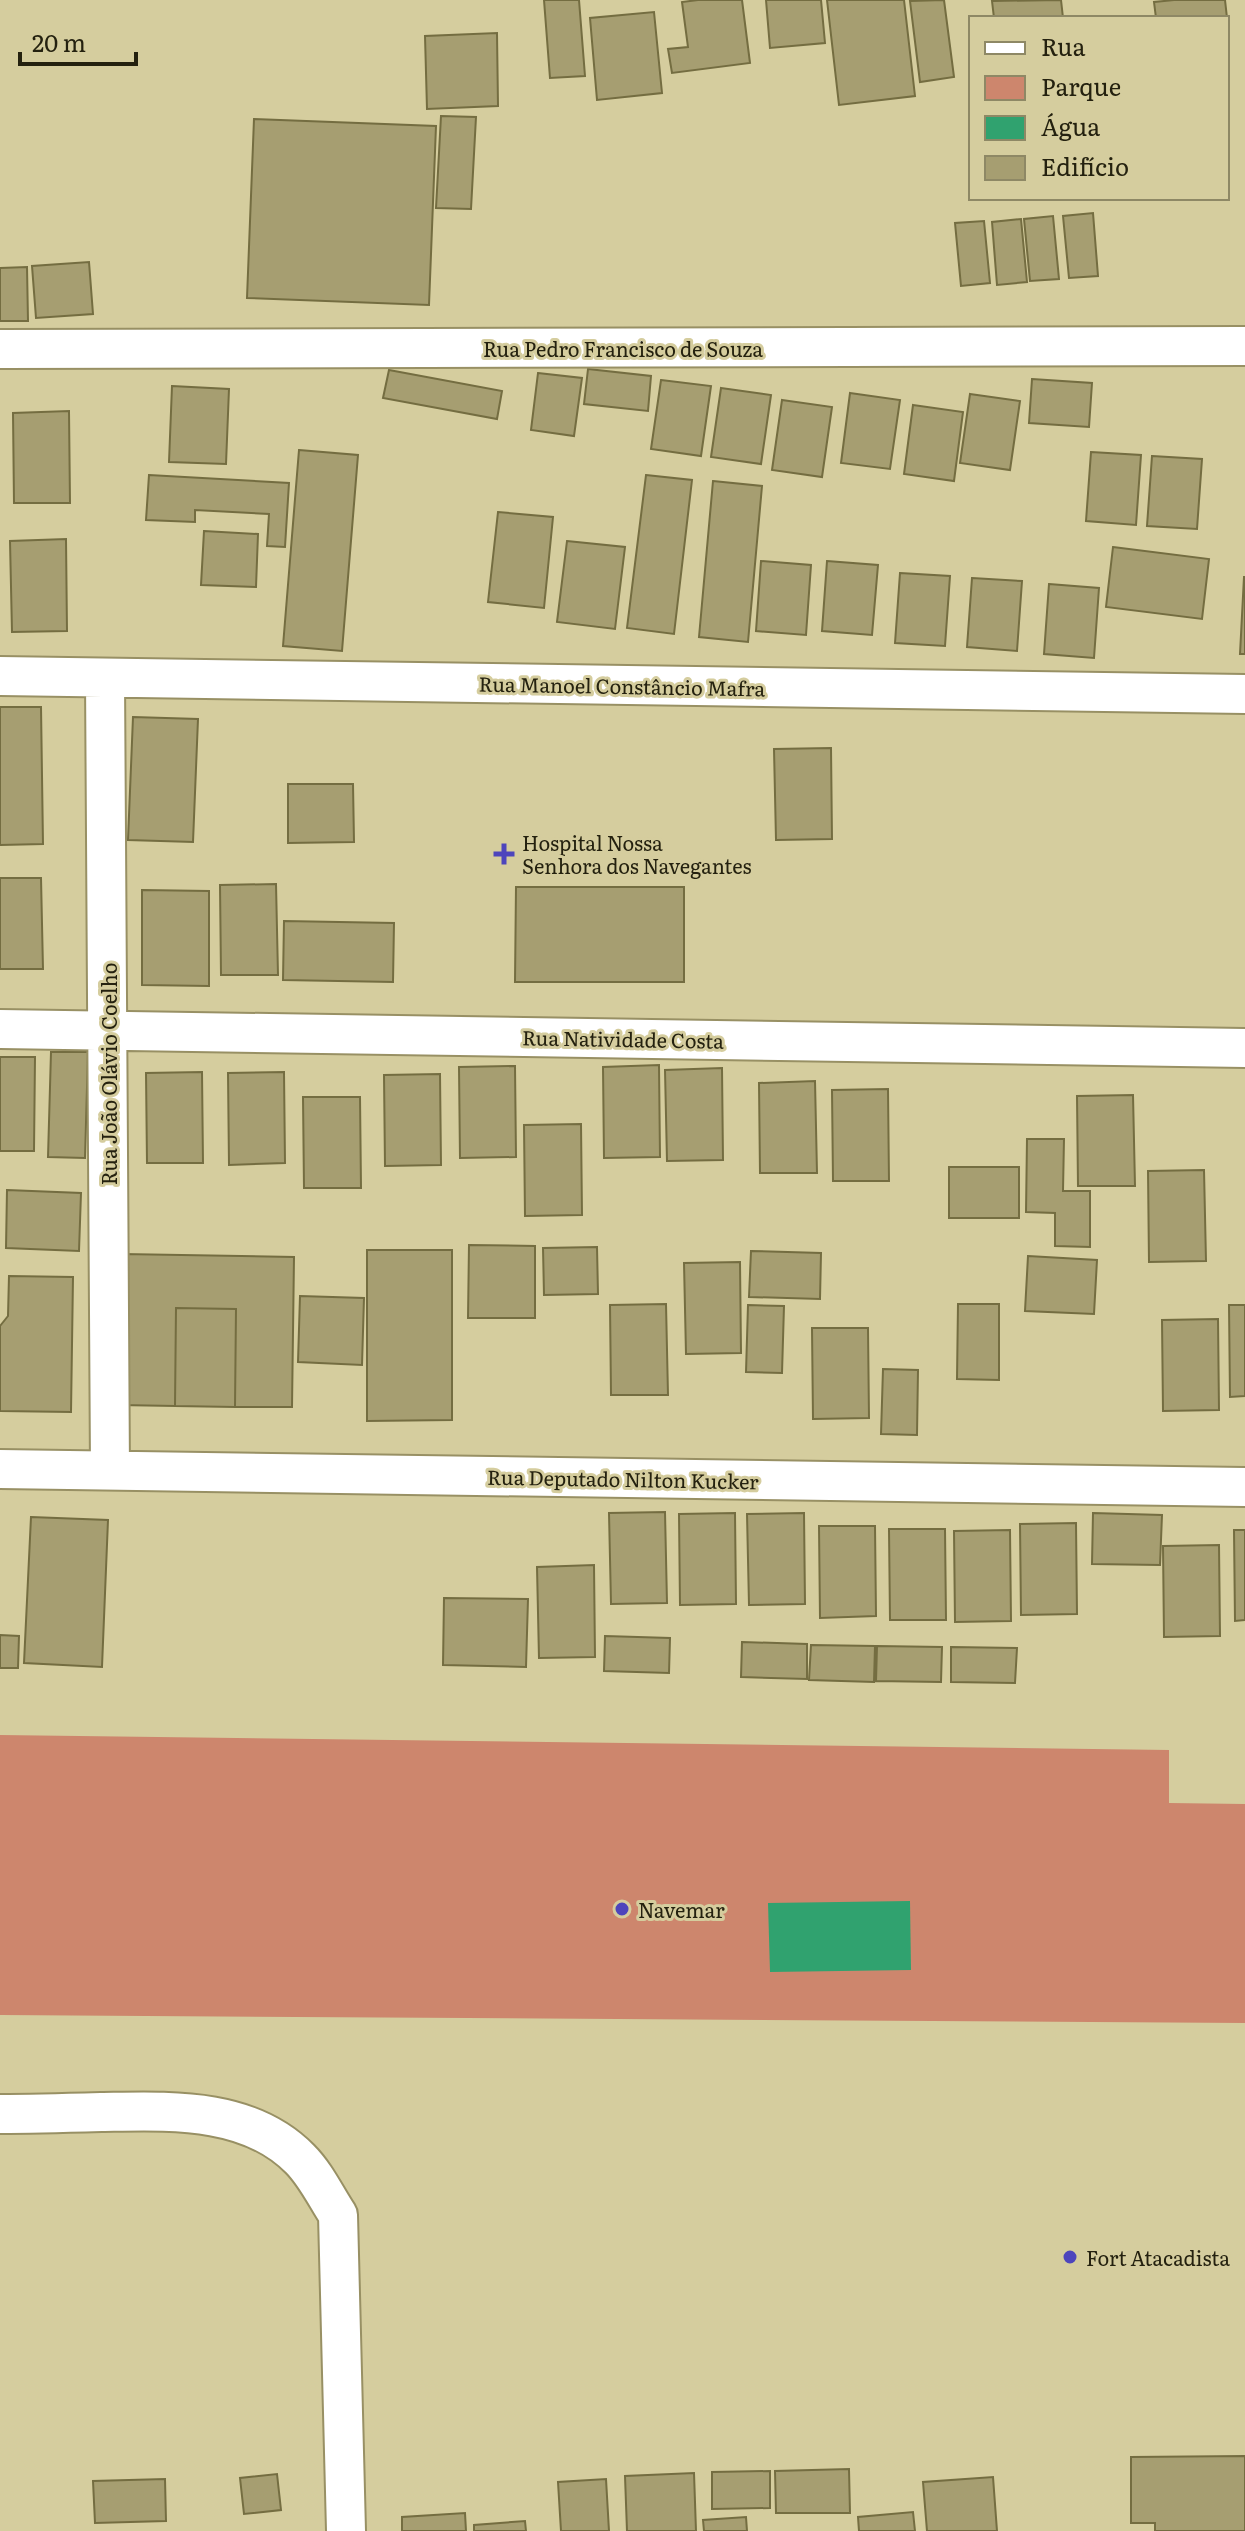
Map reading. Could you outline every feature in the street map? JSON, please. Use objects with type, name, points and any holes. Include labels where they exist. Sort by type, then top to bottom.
[{"type":"street","name":"Rua Pedro Francisco de Souza","points":[[0,349],[1245,346]]},
{"type":"street","name":"Rua Manoel Constâncio Mafra","points":[[0,676],[1245,694]]},
{"type":"street","name":"Rua João Olávio Coelho","points":[[105,678],[110,1470]]},
{"type":"street","name":"Rua Natividade Costa","points":[[0,1029],[1245,1048]]},
{"type":"street","name":"Rua Deputado Nilton Kucker","points":[[0,1469],[1245,1487]]},
{"type":"street","points":[[0,2114],[172,2111],[221,2117],[265,2133],[300,2159],[338,2215],[346,2531]]},
{"type":"green space","name":"Navemar","points":[[0,1735],[1169,1750],[1169,1803],[1245,1804],[1245,2023],[0,2015]]},
{"type":"water","points":[[910,1901],[911,1970],[770,1972],[768,1903]]},
{"type":"building","points":[[544,0],[579,0],[585,76],[550,78]]},
{"type":"building","points":[[742,0],[750,63],[672,73],[668,49],[688,47],[682,2]]},
{"type":"building","points":[[766,0],[821,0],[825,43],[770,48]]},
{"type":"building","points":[[827,0],[904,0],[915,96],[839,105]]},
{"type":"building","points":[[944,0],[954,77],[920,82],[910,1]]},
{"type":"building","points":[[1061,0],[1063,16],[994,16],[992,1]]},
{"type":"building","points":[[1225,0],[1227,16],[1156,16],[1154,2]]},
{"type":"building","points":[[654,12],[662,93],[597,100],[590,18]]},
{"type":"building","points":[[497,33],[498,106],[427,109],[425,36]]},
{"type":"building","points":[[441,116],[476,117],[471,209],[436,208]]},
{"type":"building","points":[[254,119],[436,126],[429,305],[247,298]]},
{"type":"building","points":[[1093,213],[1098,276],[1069,278],[1063,216]]},
{"type":"building","points":[[1053,216],[1059,279],[1030,281],[1024,219]]},
{"type":"building","points":[[1021,219],[1027,282],[997,285],[992,222]]},
{"type":"building","points":[[984,221],[990,283],[961,286],[955,223]]},
{"type":"building","points":[[89,262],[93,314],[36,318],[32,266]]},
{"type":"building","points":[[27,267],[28,321],[0,321],[0,268]]},
{"type":"building","points":[[588,369],[651,376],[648,411],[584,404]]},
{"type":"building","points":[[389,370],[502,391],[497,419],[383,398]]},
{"type":"building","points":[[538,373],[582,378],[574,436],[531,430]]},
{"type":"building","points":[[1032,379],[1092,383],[1089,427],[1029,423]]},
{"type":"building","points":[[661,380],[711,386],[701,456],[651,449]]},
{"type":"building","points":[[172,386],[229,389],[226,464],[169,462]]},
{"type":"building","points":[[721,388],[771,395],[761,464],[711,457]]},
{"type":"building","points":[[850,393],[900,400],[890,469],[841,463]]},
{"type":"building","points":[[970,394],[1020,401],[1010,470],[960,463]]},
{"type":"building","points":[[782,400],[832,407],[822,477],[772,470]]},
{"type":"building","points":[[913,405],[963,412],[954,481],[904,474]]},
{"type":"building","points":[[69,411],[70,503],[14,503],[13,413]]},
{"type":"building","points":[[299,450],[358,455],[342,651],[283,646]]},
{"type":"building","points":[[1091,452],[1141,455],[1136,525],[1086,521]]},
{"type":"building","points":[[1152,456],[1202,459],[1197,529],[1147,526]]},
{"type":"building","points":[[149,475],[289,483],[285,547],[267,546],[269,514],[195,510],[195,522],[146,520]]},
{"type":"building","points":[[646,475],[692,480],[674,634],[627,628]]},
{"type":"building","points":[[713,481],[762,486],[748,642],[699,637]]},
{"type":"building","points":[[498,512],[553,517],[544,608],[488,602]]},
{"type":"building","points":[[204,531],[258,534],[256,587],[201,585]]},
{"type":"building","points":[[66,539],[67,631],[12,632],[10,541]]},
{"type":"building","points":[[567,541],[625,547],[615,629],[557,622]]},
{"type":"building","points":[[1113,547],[1209,559],[1202,619],[1106,607]]},
{"type":"building","points":[[761,561],[811,565],[806,635],[756,631]]},
{"type":"building","points":[[827,561],[878,565],[872,635],[822,631]]},
{"type":"building","points":[[900,573],[950,576],[945,646],[895,643]]},
{"type":"building","points":[[1244,577],[1245,654],[1240,654]]},
{"type":"building","points":[[972,578],[1022,581],[1017,651],[967,647]]},
{"type":"building","points":[[1049,584],[1099,588],[1094,658],[1044,654]]},
{"type":"building","points":[[0,707],[41,707],[43,844],[0,845]]},
{"type":"building","points":[[133,717],[198,719],[193,842],[128,840]]},
{"type":"building","points":[[831,748],[832,839],[776,840],[774,749]]},
{"type":"building","points":[[288,784],[353,784],[354,842],[288,843]]},
{"type":"building","points":[[0,878],[41,878],[43,969],[0,969]]},
{"type":"building","points":[[276,884],[278,975],[221,975],[220,885]]},
{"type":"building","points":[[516,887],[684,887],[684,982],[515,982]]},
{"type":"building","points":[[142,890],[209,891],[209,986],[142,985]]},
{"type":"building","points":[[284,921],[394,923],[393,982],[283,980]]},
{"type":"building","points":[[51,1052],[88,1052],[85,1158],[48,1157]]},
{"type":"building","points":[[0,1057],[35,1057],[34,1151],[0,1151]]},
{"type":"building","points":[[659,1065],[660,1157],[604,1158],[603,1067]]},
{"type":"building","points":[[515,1066],[516,1157],[460,1158],[459,1067]]},
{"type":"building","points":[[722,1068],[723,1160],[667,1161],[665,1070]]},
{"type":"building","points":[[202,1072],[203,1163],[147,1163],[146,1073]]},
{"type":"building","points":[[284,1072],[285,1163],[229,1165],[228,1073]]},
{"type":"building","points":[[440,1074],[441,1165],[385,1166],[384,1075]]},
{"type":"building","points":[[815,1081],[817,1173],[760,1173],[759,1083]]},
{"type":"building","points":[[888,1089],[889,1181],[833,1181],[832,1090]]},
{"type":"building","points":[[1133,1095],[1135,1186],[1078,1186],[1077,1096]]},
{"type":"building","points":[[303,1097],[360,1097],[361,1188],[304,1188]]},
{"type":"building","points":[[581,1124],[582,1215],[525,1216],[524,1125]]},
{"type":"building","points":[[1027,1139],[1064,1139],[1063,1191],[1090,1191],[1090,1247],[1055,1246],[1055,1213],[1026,1212]]},
{"type":"building","points":[[949,1167],[1019,1167],[1019,1218],[949,1218]]},
{"type":"building","points":[[1204,1170],[1206,1261],[1149,1262],[1148,1171]]},
{"type":"building","points":[[7,1190],[81,1193],[79,1251],[6,1248]]},
{"type":"building","points":[[469,1245],[535,1246],[535,1318],[468,1318]]},
{"type":"building","points":[[597,1247],[598,1294],[544,1295],[543,1248]]},
{"type":"building","points":[[367,1250],[452,1250],[452,1420],[367,1421]]},
{"type":"building","points":[[751,1251],[821,1253],[820,1299],[749,1297]]},
{"type":"building","points":[[122,1254],[294,1257],[292,1407],[235,1407],[236,1309],[176,1308],[175,1406],[119,1405]]},
{"type":"building","points":[[1028,1256],[1097,1260],[1094,1314],[1025,1311]]},
{"type":"building","points":[[740,1262],[741,1353],[686,1354],[684,1263]]},
{"type":"building","points":[[9,1276],[73,1277],[71,1412],[0,1411],[0,1326],[8,1316]]},
{"type":"building","points":[[300,1296],[364,1298],[362,1365],[298,1362]]},
{"type":"building","points":[[666,1304],[668,1395],[611,1395],[610,1305]]},
{"type":"building","points":[[958,1304],[999,1304],[999,1380],[957,1379]]},
{"type":"building","points":[[748,1305],[784,1306],[782,1373],[746,1372]]},
{"type":"building","points":[[1229,1305],[1245,1305],[1245,1396],[1230,1397]]},
{"type":"building","points":[[176,1308],[236,1309],[235,1407],[175,1406]]},
{"type":"building","points":[[1218,1319],[1219,1410],[1163,1411],[1162,1320]]},
{"type":"building","points":[[812,1328],[868,1328],[869,1418],[813,1419]]},
{"type":"building","points":[[883,1369],[918,1370],[917,1435],[881,1434]]},
{"type":"building","points":[[665,1512],[667,1603],[611,1604],[609,1513]]},
{"type":"building","points":[[735,1513],[736,1604],[680,1605],[679,1514]]},
{"type":"building","points":[[804,1513],[805,1604],[749,1605],[747,1514]]},
{"type":"building","points":[[1093,1513],[1162,1515],[1160,1565],[1092,1564]]},
{"type":"building","points":[[31,1517],[108,1520],[102,1667],[24,1663]]},
{"type":"building","points":[[1076,1523],[1077,1614],[1021,1615],[1020,1524]]},
{"type":"building","points":[[819,1526],[875,1526],[876,1616],[820,1618]]},
{"type":"building","points":[[889,1529],[945,1529],[946,1620],[890,1620]]},
{"type":"building","points":[[1010,1530],[1011,1621],[955,1622],[954,1531]]},
{"type":"building","points":[[1234,1530],[1245,1530],[1245,1620],[1235,1621]]},
{"type":"building","points":[[1219,1545],[1220,1636],[1164,1637],[1163,1546]]},
{"type":"building","points":[[594,1565],[595,1657],[539,1658],[537,1567]]},
{"type":"building","points":[[444,1598],[528,1599],[526,1667],[443,1665]]},
{"type":"building","points":[[0,1635],[19,1636],[18,1668],[0,1668]]},
{"type":"building","points":[[605,1636],[670,1638],[669,1673],[604,1671]]},
{"type":"building","points":[[742,1642],[807,1644],[807,1679],[741,1677]]},
{"type":"building","points":[[811,1645],[875,1646],[874,1682],[809,1680]]},
{"type":"building","points":[[877,1646],[942,1647],[941,1682],[876,1681]]},
{"type":"building","points":[[951,1647],[1017,1648],[1015,1683],[951,1682]]},
{"type":"building","points":[[1245,2456],[1245,2531],[1155,2531],[1155,2523],[1131,2523],[1131,2457]]},
{"type":"building","points":[[849,2469],[850,2513],[776,2513],[775,2471]]},
{"type":"building","points":[[770,2471],[770,2508],[712,2509],[712,2472]]},
{"type":"building","points":[[694,2473],[696,2531],[627,2531],[625,2476]]},
{"type":"building","points":[[277,2474],[281,2510],[244,2514],[240,2478]]},
{"type":"building","points":[[993,2477],[997,2531],[927,2531],[923,2482]]},
{"type":"building","points":[[165,2479],[166,2521],[95,2523],[93,2481]]},
{"type":"building","points":[[606,2479],[609,2531],[561,2531],[558,2482]]},
{"type":"building","points":[[913,2512],[915,2531],[859,2531],[858,2517]]},
{"type":"building","points":[[465,2513],[466,2531],[402,2531],[402,2517]]},
{"type":"building","points":[[746,2517],[747,2531],[704,2531],[703,2520]]},
{"type":"building","points":[[525,2521],[526,2531],[474,2531],[474,2525]]},
{"type":"place","name":"Hospital Nossa Senhora dos Navegantes","points":[[504,854]]},
{"type":"place","name":"Navemar","points":[[622,1909]]},
{"type":"place","name":"Fort Atacadista","points":[[1070,2257]]}]
